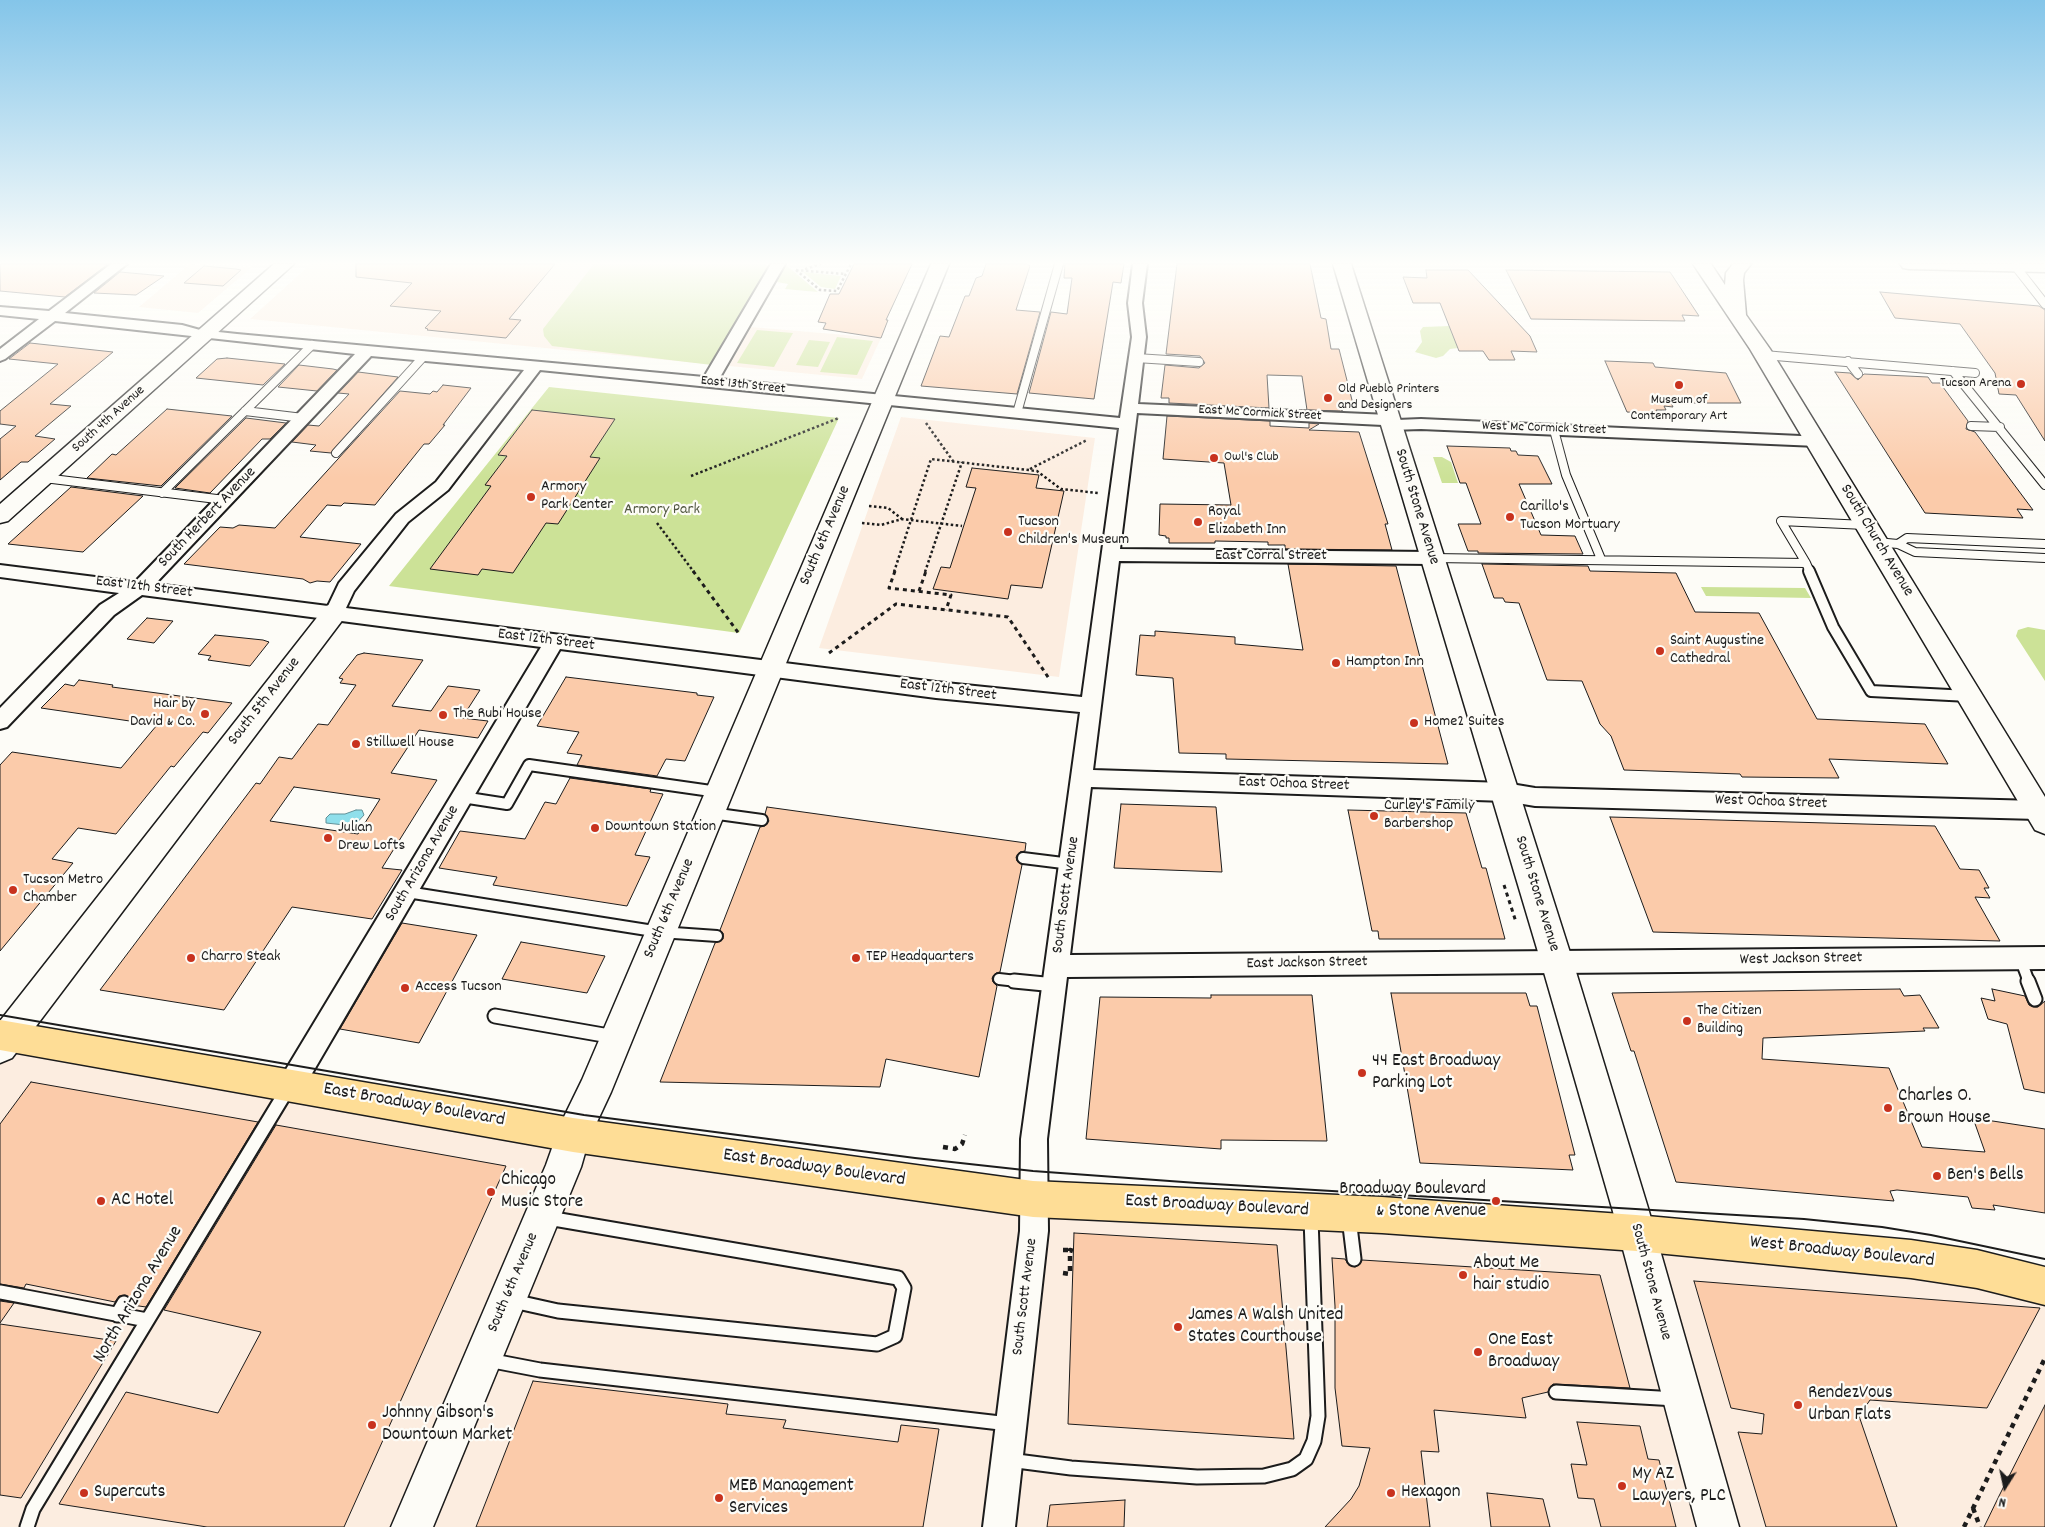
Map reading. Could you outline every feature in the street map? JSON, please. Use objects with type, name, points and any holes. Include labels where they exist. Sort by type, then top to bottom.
[{"type":"main road","name":"East Broadway Boulevard","points":[[2,1040],[291,1085],[574,1135],[1033,1199],[1348,1213],[1636,1233]]},
{"type":"main road","name":"West Broadway Boulevard","points":[[1636,1233],[1912,1259],[1976,1269],[2045,1286]]},
{"type":"street","points":[[0,356],[28,335]]},
{"type":"street","name":"South 4th Avenue","points":[[0,516],[206,335]]},
{"type":"street","name":"East 13th Street","points":[[209,335],[1017,413],[1129,416]]},
{"type":"street","points":[[709,382],[736,335]]},
{"type":"street","name":"South 6th Avenue","points":[[412,1527],[574,1135],[617,1037],[911,335]]},
{"type":"street","name":"South Scott Avenue","points":[[999,1527],[1034,1231],[1033,1152],[1083,778],[1139,335]]},
{"type":"street","name":"South Stone Avenue","points":[[1364,335],[1557,962],[1636,1233],[1718,1527]]},
{"type":"street","name":"South Church Avenue","points":[[1751,335],[1880,537],[1970,696],[2042,816]]},
{"type":"street","name":"South Herbert Avenue","points":[[0,720],[107,610],[141,587],[367,351]]},
{"type":"street","name":"South 5th Avenue","points":[[2,1040],[335,612],[346,588],[402,518],[442,486],[535,366]]},
{"type":"street","name":"East Mc Cormick Street","points":[[1129,416],[1390,423]]},
{"type":"street","name":"West Mc Cormick Street","points":[[1390,423],[1817,441]]},
{"type":"street","name":"East Corral Street","points":[[1111,555],[1431,558]]},
{"type":"street","name":"East 12th Street","points":[[0,570],[945,691],[1092,706]]},
{"type":"street","name":"South Arizona Avenue","points":[[291,1085],[554,642]]},
{"type":"street","name":"East Ochoa Street","points":[[1083,778],[1504,792]]},
{"type":"street","name":"West Ochoa Street","points":[[1504,792],[1536,797],[2042,816]]},
{"type":"street","name":"West Jackson Street","points":[[1557,962],[2045,958]]},
{"type":"street","name":"East Jackson Street","points":[[1056,976],[1557,962]]},
{"type":"lane","points":[[1017,413],[1039,335]]},
{"type":"lane","points":[[162,493],[312,345]]},
{"type":"lane","points":[[1764,355],[1975,373]]},
{"type":"lane","points":[[336,453],[424,356]]},
{"type":"lane","points":[[1136,358],[1199,362]]},
{"type":"lane","points":[[1848,361],[1858,374]]},
{"type":"lane","points":[[1953,371],[2045,485]]},
{"type":"lane","points":[[244,411],[303,418]]},
{"type":"lane","points":[[1971,426],[2000,427]]},
{"type":"lane","points":[[1554,430],[1566,475],[1600,559]]},
{"type":"lane","points":[[44,478],[224,500]]},
{"type":"lane","points":[[1970,696],[1871,692],[1833,627],[1806,563],[1781,521],[1880,537],[2045,544]]},
{"type":"lane","points":[[1880,537],[1915,552],[2045,558]]},
{"type":"lane","points":[[1431,558],[1806,563]]},
{"type":"lane","points":[[462,798],[507,804],[529,765],[715,803],[762,820]]},
{"type":"lane","points":[[1023,858],[1071,864]]},
{"type":"lane","points":[[407,892],[660,932],[717,936]]},
{"type":"lane","points":[[2020,958],[2035,999]]},
{"type":"lane","points":[[999,979],[1056,976]]},
{"type":"lane","points":[[495,1016],[617,1037]]},
{"type":"lane","name":"North Arizona Avenue","points":[[26,1527],[33,1509],[269,1117],[291,1085]]},
{"type":"lane","points":[[1008,1460],[1072,1468],[1198,1477],[1264,1476],[1292,1469],[1306,1459],[1314,1441],[1318,1416],[1311,1211]]},
{"type":"lane","points":[[1348,1213],[1354,1259]]},
{"type":"lane","points":[[507,1300],[558,1311],[877,1344],[895,1336],[904,1288],[898,1278],[592,1227],[542,1216]]},
{"type":"lane","points":[[0,1292],[121,1309],[147,1320]]},
{"type":"lane","points":[[482,1359],[540,1370],[1010,1425]]},
{"type":"lane","points":[[1556,1392],[1682,1400]]},
{"type":"path","points":[[691,476],[839,418]]},
{"type":"path","points":[[926,423],[954,462]]},
{"type":"path","points":[[1028,470],[1087,440]]},
{"type":"path","points":[[946,610],[951,595],[889,588],[930,459],[1036,471],[1061,489],[1098,493]]},
{"type":"path","points":[[919,592],[962,462]]},
{"type":"path","points":[[869,506],[888,508],[897,513],[902,520]]},
{"type":"path","points":[[862,523],[881,525],[902,520],[962,526]]},
{"type":"path","points":[[657,523],[740,635]]},
{"type":"path","points":[[829,653],[896,604],[1008,617],[1050,680]]},
{"type":"path","points":[[943,1147],[955,1149],[962,1144],[965,1135]]},
{"type":"path","points":[[1063,1250],[1072,1250],[1070,1274],[1063,1273]]},
{"type":"path","points":[[1964,1527],[2045,1358]]},
{"type":"path","points":[[1973,1508],[1980,1527]]},
{"type":"shaded area","points":[[415,335],[725,335],[707,364]]},
{"type":"shaded area","points":[[746,335],[849,335],[881,338],[862,379],[729,366]]},
{"type":"shaded area","points":[[901,417],[1095,438],[1059,677],[819,648]]},
{"type":"shaded area","points":[[0,1031],[907,1179],[1848,1234],[1906,1242],[2045,1276],[2045,1527],[0,1527]]},
{"type":"green space","points":[[730,335],[712,365],[552,346],[544,336]]},
{"type":"green space","points":[[754,335],[792,335],[774,367],[737,363]]},
{"type":"green space","points":[[1421,335],[1453,335],[1458,348],[1450,349],[1443,356],[1436,358],[1415,352],[1422,342]]},
{"type":"green space","points":[[837,337],[873,341],[857,375],[820,372]]},
{"type":"green space","points":[[809,340],[830,342],[818,367],[796,365]]},
{"type":"green space","name":"Armory Park","points":[[549,387],[839,418],[739,633],[389,586]]},
{"type":"green space","points":[[1433,457],[1442,457],[1451,462],[1458,483],[1442,483]]},
{"type":"green space","points":[[1701,587],[1805,588],[1811,598],[1706,596]]},
{"type":"green space","points":[[2028,627],[2045,630],[2045,681],[2016,636],[2018,630]]},
{"type":"water","points":[[362,810],[364,815],[354,826],[326,823],[326,818],[330,814],[345,814]]},
{"type":"building","points":[[479,335],[508,335],[506,338]]},
{"type":"building","points":[[863,335],[882,335],[881,338]]},
{"type":"building","points":[[950,335],[1033,335],[1017,394],[921,386],[940,336],[949,337]]},
{"type":"building","points":[[1045,335],[1104,335],[1094,399],[1029,393]]},
{"type":"building","points":[[1168,335],[1329,335],[1331,349],[1339,349],[1353,404],[1341,411],[1307,410],[1302,376],[1267,375],[1269,408],[1169,403],[1169,398],[1161,398],[1165,365],[1199,368],[1205,363],[1200,356],[1166,354]]},
{"type":"building","points":[[1453,335],[1529,335],[1537,352],[1511,351],[1515,360],[1489,360],[1483,351],[1459,351]]},
{"type":"building","name":"Tucson Arena","points":[[1968,335],[2045,335],[2045,441],[2016,395],[1999,394],[1995,373]]},
{"type":"building","points":[[30,343],[113,352],[50,404],[71,406],[35,436],[55,439],[28,462],[21,462],[0,480],[0,439],[16,426],[0,424],[0,411],[58,364],[9,359]]},
{"type":"building","points":[[227,358],[285,364],[263,385],[196,378],[217,359]]},
{"type":"building","name":"Museum of Contemporary Art","points":[[1605,361],[1653,363],[1655,367],[1726,373],[1741,403],[1671,403],[1673,407],[1664,406],[1666,410],[1656,410],[1658,414],[1627,412]]},
{"type":"building","points":[[299,365],[337,370],[317,391],[278,387]]},
{"type":"building","points":[[358,372],[398,377],[331,453],[310,451],[316,445],[292,442],[308,425],[319,426],[349,394],[338,393]]},
{"type":"building","points":[[1835,372],[1850,373],[1858,380],[1864,374],[1928,377],[1932,383],[1940,383],[1968,421],[1966,429],[1975,432],[2033,510],[2017,509],[2023,518],[1925,513]]},
{"type":"building","points":[[443,385],[471,388],[443,425],[445,425],[429,444],[424,444],[375,505],[344,503],[341,506],[327,505],[300,537],[361,544],[330,582],[317,581],[310,583],[303,579],[184,564],[220,527],[233,528],[239,525],[275,528],[400,391],[430,394],[433,391],[437,392]]},
{"type":"building","points":[[167,409],[232,416],[161,486],[87,478],[112,454],[116,455]]},
{"type":"building","name":"Armory Park Center","points":[[532,410],[615,419],[590,457],[600,458],[558,524],[546,523],[513,573],[482,569],[478,575],[430,569],[491,486],[485,485],[507,456],[498,455]]},
{"type":"building","points":[[1167,416],[1270,421],[1270,426],[1309,428],[1309,423],[1319,424],[1309,430],[1359,432],[1388,524],[1385,524],[1392,550],[1285,549],[1285,545],[1268,545],[1268,542],[1215,541],[1215,543],[1169,543],[1169,538],[1159,535],[1160,504],[1231,505],[1224,463],[1163,459]]},
{"type":"building","points":[[246,418],[286,423],[270,439],[262,439],[210,493],[175,488]]},
{"type":"building","points":[[1447,446],[1510,448],[1511,451],[1516,451],[1518,455],[1538,456],[1552,484],[1519,484],[1541,535],[1575,536],[1583,554],[1478,553],[1478,551],[1468,551],[1458,524],[1481,524],[1466,483],[1460,483]]},
{"type":"building","name":"Tucson Children's Museum","points":[[972,468],[1039,475],[1036,488],[1064,491],[1042,588],[1011,585],[1008,599],[933,589],[941,567],[950,568],[976,488],[966,487]]},
{"type":"building","points":[[71,487],[143,496],[83,552],[8,544]]},
{"type":"building","points":[[1288,564],[1396,566],[1448,764],[1226,759],[1226,754],[1179,753],[1173,678],[1136,675],[1140,635],[1155,636],[1155,631],[1235,637],[1235,644],[1303,650]]},
{"type":"building","points":[[1482,564],[1588,566],[1590,571],[1676,573],[1695,612],[1759,613],[1817,719],[1925,724],[1948,764],[1829,759],[1839,778],[1742,777],[1740,774],[1624,770],[1611,736],[1600,724],[1582,681],[1547,680],[1519,603],[1505,602],[1503,598],[1494,598]]},
{"type":"building","points":[[147,618],[173,621],[154,643],[127,639]]},
{"type":"building","points":[[215,635],[269,642],[250,666],[208,660],[211,656],[198,654]]},
{"type":"building","points":[[364,653],[423,660],[392,706],[431,711],[448,686],[480,690],[462,718],[488,721],[478,738],[419,730],[391,773],[437,780],[382,868],[402,870],[372,919],[292,907],[224,1010],[100,990],[256,783],[260,784],[279,757],[292,759],[318,724],[328,725],[356,685],[340,683],[343,679],[339,678],[357,655]],"holes":[[[294,787],[380,799],[358,834],[270,821]]]},
{"type":"building","points":[[566,677],[697,693],[697,695],[714,697],[685,761],[666,759],[657,776],[577,765],[582,755],[567,753],[579,732],[537,726]]},
{"type":"building","points":[[79,680],[113,685],[112,687],[232,703],[208,733],[203,732],[174,767],[171,766],[116,834],[78,828],[52,859],[73,863],[0,951],[0,765],[12,752],[121,768],[157,725],[41,708],[65,684],[74,686]]},
{"type":"building","points":[[570,778],[651,789],[650,792],[663,794],[635,855],[650,857],[627,906],[493,885],[497,877],[439,868],[460,831],[525,839],[545,802],[556,804]]},
{"type":"building","points":[[1121,804],[1216,807],[1222,872],[1114,868]]},
{"type":"building","name":"TEP Headquarters","points":[[767,807],[1026,843],[1025,851],[1020,852],[1016,857],[1017,861],[1022,865],[1000,972],[996,973],[992,978],[997,986],[979,1077],[886,1059],[880,1087],[660,1082],[715,943],[723,939],[723,933],[720,930],[760,827],[765,826],[769,821],[765,814]]},
{"type":"building","points":[[1348,810],[1466,813],[1482,868],[1486,868],[1505,939],[1379,939],[1378,931],[1372,931]]},
{"type":"building","points":[[1610,817],[1935,826],[1960,869],[1979,870],[1989,888],[1984,888],[1990,898],[1975,897],[2000,941],[1653,932]]},
{"type":"building","name":"Access Tucson","points":[[402,923],[477,935],[419,1043],[340,1029]]},
{"type":"building","points":[[521,942],[605,956],[587,993],[502,979]]},
{"type":"building","points":[[1900,989],[1904,996],[1920,995],[1939,1028],[1923,1028],[1925,1031],[1763,1038],[1762,1059],[1889,1068],[1922,1147],[1985,1152],[1973,1118],[2045,1129],[2045,1213],[1993,1205],[1995,1210],[1972,1208],[1968,1197],[1897,1190],[1890,1191],[1894,1201],[1676,1182],[1634,1051],[1631,1051],[1612,993]]},
{"type":"building","points":[[1992,989],[2025,996],[2029,1005],[2033,1007],[2038,1007],[2045,1001],[2045,1093],[2024,1089],[2007,1024],[1988,1019],[1981,998],[1995,1001]]},
{"type":"building","points":[[1391,993],[1526,993],[1530,1006],[1537,1006],[1575,1155],[1569,1155],[1573,1170],[1420,1163]]},
{"type":"building","points":[[1211,995],[1312,995],[1327,1141],[1221,1140],[1221,1149],[1086,1139],[1100,997],[1211,998]]},
{"type":"building","name":"AC Hotel","points":[[31,1082],[258,1122],[146,1307],[132,1305],[131,1298],[125,1295],[119,1296],[115,1302],[26,1284],[24,1288],[0,1284],[0,1124]]},
{"type":"building","points":[[276,1125],[506,1166],[344,1527],[207,1527],[59,1504],[126,1392],[218,1413],[261,1332],[164,1310]]},
{"type":"building","name":"James A Walsh United States Courthouse","points":[[1074,1233],[1277,1245],[1294,1439],[1068,1424]]},
{"type":"building","name":"One East Broadway","points":[[1332,1258],[1345,1259],[1348,1264],[1355,1267],[1362,1260],[1600,1275],[1630,1388],[1553,1384],[1548,1392],[1522,1398],[1526,1418],[1434,1410],[1439,1452],[1421,1451],[1430,1527],[1325,1527],[1351,1499],[1359,1486],[1370,1448],[1342,1446],[1335,1388],[1335,1306]]},
{"type":"building","name":"RendezVous Urban Flats","points":[[1694,1281],[2040,1308],[1987,1408],[1870,1400],[1859,1416],[1897,1527],[1766,1527],[1738,1432],[1762,1434],[1764,1414],[1731,1408]]},
{"type":"building","points":[[0,1301],[14,1303],[0,1323]]},
{"type":"building","points":[[0,1324],[116,1341],[21,1498],[0,1495]]},
{"type":"building","points":[[533,1381],[728,1404],[726,1414],[786,1420],[783,1428],[898,1442],[901,1425],[939,1429],[923,1527],[476,1527]]},
{"type":"building","points":[[2045,1405],[2045,1527],[1984,1527],[1999,1496]]},
{"type":"building","points":[[1577,1422],[1640,1426],[1648,1459],[1659,1460],[1676,1527],[1601,1527],[1594,1499],[1578,1498],[1571,1464],[1587,1465]]},
{"type":"building","points":[[1487,1493],[1543,1499],[1550,1527],[1491,1527]]},
{"type":"building","points":[[1125,1500],[1124,1527],[1047,1527],[1050,1505]]},
{"type":"tram line","points":[[0,1015],[584,1115],[915,1158],[1033,1171],[1197,1183],[1804,1219],[1882,1227],[1931,1235],[2045,1259]]},
{"type":"place","name":"Tucson Arena","points":[[2021,384]]},
{"type":"place","name":"Museum of Contemporary Art","points":[[1679,385]]},
{"type":"place","name":"Old Pueblo Printers and Designers","points":[[1328,398]]},
{"type":"place","name":"Owl's Club","points":[[1214,458]]},
{"type":"place","name":"Armory Park Center","points":[[531,497]]},
{"type":"place","name":"Carillo's Tucson Mortuary","points":[[1510,517]]},
{"type":"place","name":"Royal Elizabeth Inn","points":[[1198,522]]},
{"type":"place","name":"Tucson Children's Museum","points":[[1008,532]]},
{"type":"place","name":"Saint Augustine Cathedral","points":[[1660,651]]},
{"type":"place","name":"Hampton Inn","points":[[1336,663]]},
{"type":"place","name":"Hair by David & Co.","points":[[205,714]]},
{"type":"place","name":"The Rubi House","points":[[443,715]]},
{"type":"place","name":"Home2 Suites","points":[[1414,723]]},
{"type":"place","name":"Stillwell House","points":[[356,744]]},
{"type":"place","name":"Curley's Family Barbershop","points":[[1374,816]]},
{"type":"place","name":"Downtown Station","points":[[595,828]]},
{"type":"place","name":"Julian Drew Lofts","points":[[328,838]]},
{"type":"place","name":"Tucson Metro Chamber","points":[[13,890]]},
{"type":"place","name":"Charro Steak","points":[[191,958]]},
{"type":"place","name":"TEP Headquarters","points":[[856,958]]},
{"type":"place","name":"Access Tucson","points":[[405,988]]},
{"type":"place","name":"The Citizen Building","points":[[1687,1021]]},
{"type":"place","name":"44 East Broadway Parking Lot","points":[[1362,1073]]},
{"type":"place","name":"Charles O. Brown House","points":[[1888,1108]]},
{"type":"place","name":"Ben's Bells","points":[[1937,1176]]},
{"type":"place","name":"Chicago Music Store","points":[[491,1192]]},
{"type":"place","name":"AC Hotel","points":[[101,1201]]},
{"type":"place","name":"Broadway Boulevard & Stone Avenue","points":[[1496,1201]]},
{"type":"place","name":"About Me hair studio","points":[[1463,1275]]},
{"type":"place","name":"James A Walsh United States Courthouse","points":[[1178,1327]]},
{"type":"place","name":"One East Broadway","points":[[1478,1352]]},
{"type":"place","name":"RendezVous Urban Flats","points":[[1798,1405]]},
{"type":"place","name":"Johnny Gibson's Downtown Market","points":[[372,1425]]},
{"type":"place","name":"My AZ Lawyers, PLC","points":[[1622,1486]]},
{"type":"place","name":"Supercuts","points":[[84,1493]]},
{"type":"place","name":"Hexagon","points":[[1391,1493]]},
{"type":"place","name":"MEB Management Services","points":[[719,1498]]}]
